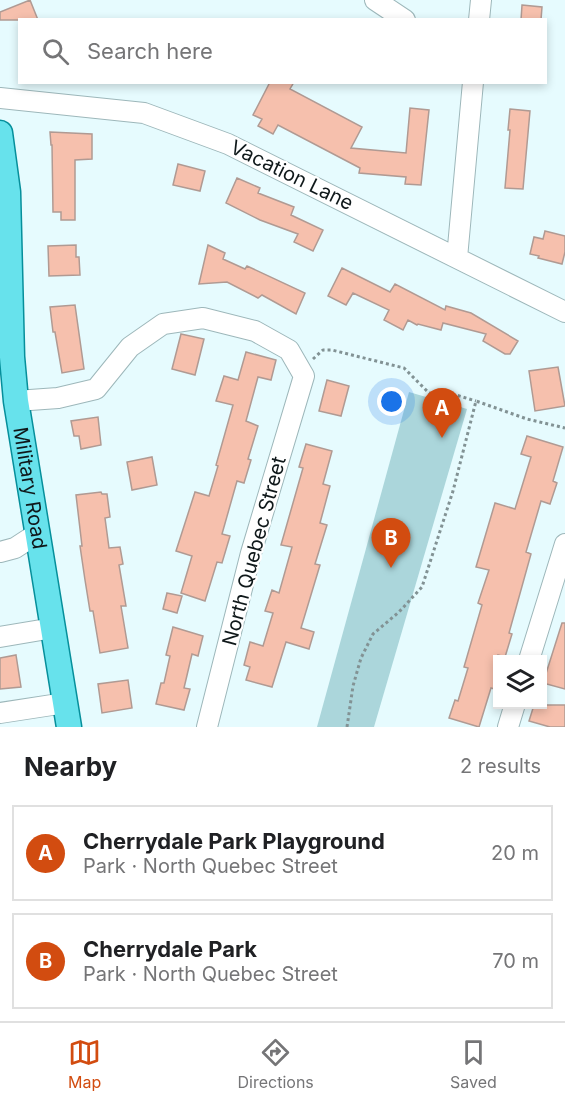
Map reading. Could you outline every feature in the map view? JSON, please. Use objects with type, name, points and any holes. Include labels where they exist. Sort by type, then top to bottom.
[{"type":"main road","name":"Military Road","points":[[0,133],[8,192],[6,361],[16,401],[69,727]]},
{"type":"street","points":[[375,0],[402,18]]},
{"type":"street","points":[[479,18],[481,0]]},
{"type":"street","points":[[457,258],[473,84]]},
{"type":"street","name":"Vacation Lane","points":[[0,98],[144,113],[228,144],[565,312]]},
{"type":"street","name":"North Quebec Street","points":[[16,401],[58,398],[96,389],[130,346],[163,324],[203,318],[255,331],[289,350],[304,376],[251,553],[207,727]]},
{"type":"street","points":[[0,552],[15,548],[38,533]]},
{"type":"street","points":[[531,655],[565,544]]},
{"type":"street","points":[[0,637],[53,628]]},
{"type":"street","points":[[0,713],[64,703]]},
{"type":"street","points":[[508,727],[514,709]]},
{"type":"path","points":[[316,357],[323,350],[332,350],[404,368],[429,393],[443,397],[453,394],[543,424],[565,428]]},
{"type":"path","points":[[347,727],[353,686],[361,658],[373,634],[399,612],[422,587],[453,490],[476,401]]},
{"type":"shaded area","points":[[409,392],[467,409],[374,727],[317,727]]},
{"type":"building","points":[[30,0],[37,18],[0,20],[0,12]]},
{"type":"building","points":[[522,5],[542,7],[541,18],[521,18]]},
{"type":"building","points":[[269,84],[293,84],[290,89],[362,127],[351,148],[406,153],[410,108],[429,110],[421,185],[405,184],[406,177],[359,173],[360,168],[278,125],[273,134],[258,126],[262,119],[253,115]]},
{"type":"building","points":[[510,109],[530,111],[523,189],[505,188]]},
{"type":"building","points":[[50,132],[92,134],[92,159],[75,160],[75,220],[61,220],[61,212],[53,212]]},
{"type":"building","points":[[178,164],[205,171],[200,191],[173,185]]},
{"type":"building","points":[[237,178],[260,188],[258,193],[294,207],[291,215],[323,230],[313,251],[294,242],[298,234],[260,220],[226,203]]},
{"type":"building","points":[[545,231],[565,236],[562,264],[530,254],[534,237],[543,239]]},
{"type":"building","points":[[76,245],[80,275],[49,276],[48,246]]},
{"type":"building","points":[[208,245],[225,253],[223,259],[245,269],[247,266],[305,293],[296,314],[262,295],[258,298],[227,282],[199,284]]},
{"type":"building","points":[[342,268],[390,292],[395,284],[445,310],[446,306],[471,313],[518,341],[510,354],[505,354],[483,341],[486,334],[443,323],[441,330],[417,325],[408,320],[403,330],[384,320],[389,310],[353,293],[346,305],[328,296]]},
{"type":"building","points":[[75,305],[84,369],[62,373],[50,307]]},
{"type":"building","points":[[181,334],[204,339],[195,375],[172,369]]},
{"type":"building","points":[[246,352],[276,360],[271,380],[258,377],[246,421],[258,426],[248,459],[251,460],[244,483],[237,481],[222,534],[230,536],[222,563],[217,562],[205,601],[181,593],[192,556],[176,551],[195,492],[209,496],[233,405],[216,401],[224,376],[238,380]]},
{"type":"building","points":[[558,367],[565,406],[535,411],[529,371]]},
{"type":"building","points":[[327,380],[349,386],[341,416],[319,411]]},
{"type":"building","points":[[98,417],[101,445],[81,449],[79,436],[74,436],[71,421]]},
{"type":"building","points":[[527,436],[563,447],[553,481],[557,483],[550,504],[541,501],[526,552],[531,554],[509,633],[512,634],[506,655],[493,655],[493,689],[491,688],[479,727],[449,718],[455,700],[458,701],[468,668],[464,667],[482,605],[478,603],[489,570],[476,567],[495,503],[515,509],[531,457],[521,454]]},
{"type":"building","points":[[306,444],[332,451],[323,484],[330,486],[320,523],[327,525],[315,564],[320,565],[301,628],[314,632],[309,649],[286,642],[272,687],[246,680],[250,667],[244,665],[250,642],[263,646],[273,613],[265,611],[272,590],[279,593],[292,547],[281,545],[303,468],[299,467]]},
{"type":"building","points":[[152,457],[157,485],[132,490],[127,462]]},
{"type":"building","points":[[101,492],[107,494],[110,517],[105,518],[109,548],[120,547],[123,564],[119,565],[126,606],[121,606],[128,648],[100,653],[85,580],[76,495]]},
{"type":"building","points":[[167,593],[182,596],[177,613],[163,609]]},
{"type":"building","points":[[562,623],[565,623],[565,689],[547,684],[547,670]]},
{"type":"building","points":[[173,627],[203,636],[198,656],[192,654],[184,688],[190,689],[184,710],[156,704],[170,656],[166,655]]},
{"type":"building","points":[[16,655],[21,687],[0,689],[0,658]]},
{"type":"building","points":[[128,680],[132,708],[102,713],[98,684]]},
{"type":"building","points":[[547,705],[565,705],[565,727],[550,727],[529,721],[533,709],[547,709]]},
{"type":"place","name":"Cherrydale Park Playground","points":[[442,438]]},
{"type":"place","name":"Cherrydale Park","points":[[391,568]]}]
